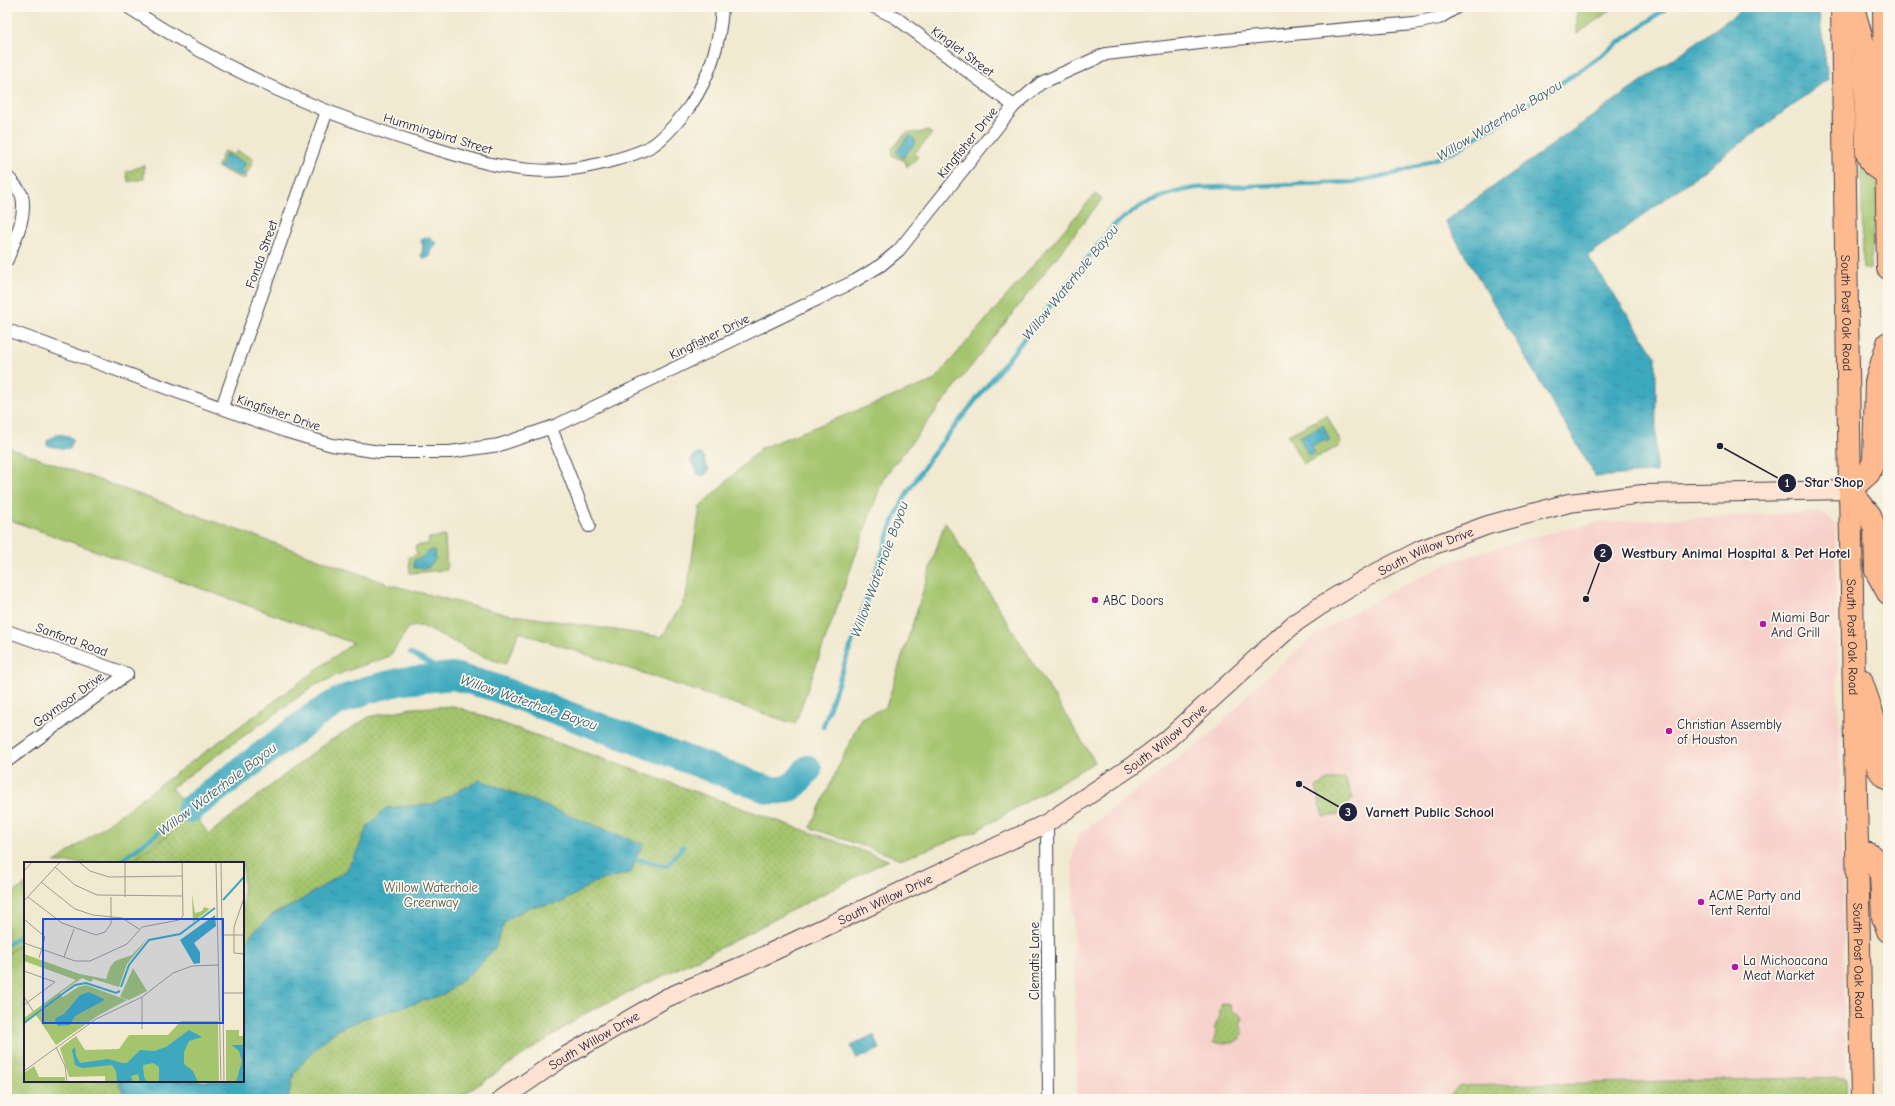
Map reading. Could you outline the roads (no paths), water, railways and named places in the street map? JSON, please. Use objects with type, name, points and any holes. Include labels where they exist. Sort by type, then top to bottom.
[{"type":"highway","name":"South Post Oak Road","points":[[1842,7],[1862,1099]]},
{"type":"highway","points":[[1853,7],[1864,47],[1867,152],[1870,162],[1876,169],[1887,172]]},
{"type":"highway","points":[[1884,7],[1888,268]]},
{"type":"highway","points":[[1888,344],[1876,382],[1874,460],[1869,473],[1850,490],[1870,515],[1875,530],[1876,571],[1888,593]]},
{"type":"highway","points":[[1854,658],[1876,726],[1876,759],[1879,771],[1888,779]]},
{"type":"highway","points":[[1857,850],[1871,855],[1877,864],[1881,876],[1883,917],[1888,931]]},
{"type":"street","name":"Hummingbird Street","points":[[128,7],[193,47],[248,76],[328,111],[400,138],[477,160],[518,169],[541,170],[561,170],[595,165],[636,152],[655,144],[680,119],[699,92],[716,51],[721,26],[722,7]]},
{"type":"street","name":"Kinglet Street","points":[[874,7],[895,17],[1014,106]]},
{"type":"street","name":"Kingfisher Drive","points":[[7,330],[285,431],[332,445],[380,452],[445,452],[499,445],[551,428],[855,281],[881,265],[899,250],[1014,106],[1041,83],[1106,54],[1225,40],[1414,22],[1439,18],[1457,8]]},
{"type":"street","name":"Fonda Street","points":[[222,407],[328,111]]},
{"type":"street","points":[[7,176],[22,196],[22,213],[20,227],[7,260]]},
{"type":"street","points":[[551,428],[589,526]]},
{"type":"street","name":"South Willow Drive","points":[[502,1099],[559,1060],[666,998],[802,938],[1047,823],[1132,766],[1168,739],[1296,623],[1320,606],[1399,560],[1447,539],[1488,525],[1553,507],[1604,498],[1642,494],[1715,491],[1850,490]]},
{"type":"street","name":"Sanford Road","points":[[7,631],[127,674]]},
{"type":"street","name":"Gaymoor Drive","points":[[7,761],[127,674]]},
{"type":"street","name":"Clematis Lane","points":[[1047,823],[1049,1099]]},
{"type":"water","points":[[1746,7],[1818,7],[1828,79],[1588,256],[1656,357],[1656,472],[1596,477],[1445,221]]},
{"type":"water","points":[[908,136],[912,136],[916,142],[903,158],[896,152]]},
{"type":"water","points":[[226,154],[246,163],[242,171],[245,172],[243,177],[220,167]]},
{"type":"water","points":[[424,237],[430,238],[437,243],[432,250],[430,257],[424,259],[421,256],[423,247],[421,240]]},
{"type":"water","points":[[1323,425],[1330,440],[1327,442],[1325,439],[1312,446],[1315,453],[1309,456],[1299,437]]},
{"type":"water","points":[[57,434],[69,436],[73,439],[70,449],[47,445],[47,441]]},
{"type":"water","points":[[696,454],[701,454],[705,458],[704,460],[709,470],[704,476],[697,474],[691,460]]},
{"type":"water","points":[[434,550],[436,552],[434,556],[436,559],[428,568],[414,568],[414,560],[421,558],[428,551]]},
{"type":"water","points":[[480,780],[644,845],[635,858],[632,872],[595,882],[561,903],[529,907],[505,921],[495,948],[471,973],[443,995],[365,1018],[337,1030],[314,1050],[294,1073],[288,1099],[127,1099],[119,1082],[244,1082],[244,949],[251,934],[273,914],[295,904],[346,871],[359,848],[367,827],[386,808],[433,804]]},
{"type":"water","points":[[874,1035],[880,1049],[857,1059],[851,1046]]},
{"type":"waterway","name":"Willow Waterhole Bayou","points":[[823,727],[893,522],[907,493],[930,458],[1113,226],[1132,212],[1151,201],[1183,190],[1195,188],[1353,182],[1397,173],[1441,157],[1461,147],[1581,70],[1668,7]]},
{"type":"waterway","points":[[410,653],[453,676]]},
{"type":"waterway","name":"Willow Waterhole Bayou","points":[[190,809],[314,716],[337,702],[366,690],[403,681],[453,676],[493,687],[769,790],[783,790],[792,786],[808,769]]},
{"type":"waterway","points":[[723,786],[727,774]]},
{"type":"waterway","name":"Willow Waterhole Bayou","points":[[119,862],[190,809]]},
{"type":"waterway","points":[[630,858],[667,866],[683,846]]},
{"type":"waterway","name":"Willow Waterhole Bayou","points":[[7,945],[24,933]]},
{"type":"place","name":"Star Shop","points":[[1720,446]]},
{"type":"place","name":"Westbury Animal Hospital & Pet Hotel","points":[[1586,599]]},
{"type":"place","name":"ABC Doors","points":[[1095,600]]},
{"type":"place","name":"Miami Bar And Grill","points":[[1763,624]]},
{"type":"place","name":"Christian Assembly of Houston","points":[[1669,731]]},
{"type":"place","name":"Varnett Public School","points":[[1299,784]]},
{"type":"place","name":"ACME Party and Tent Rental","points":[[1701,902]]},
{"type":"place","name":"La Michoacana Meat Market","points":[[1735,967]]},
{"type":"park label","name":"Willow Waterhole Greenway","points":[[431,894]]}]
